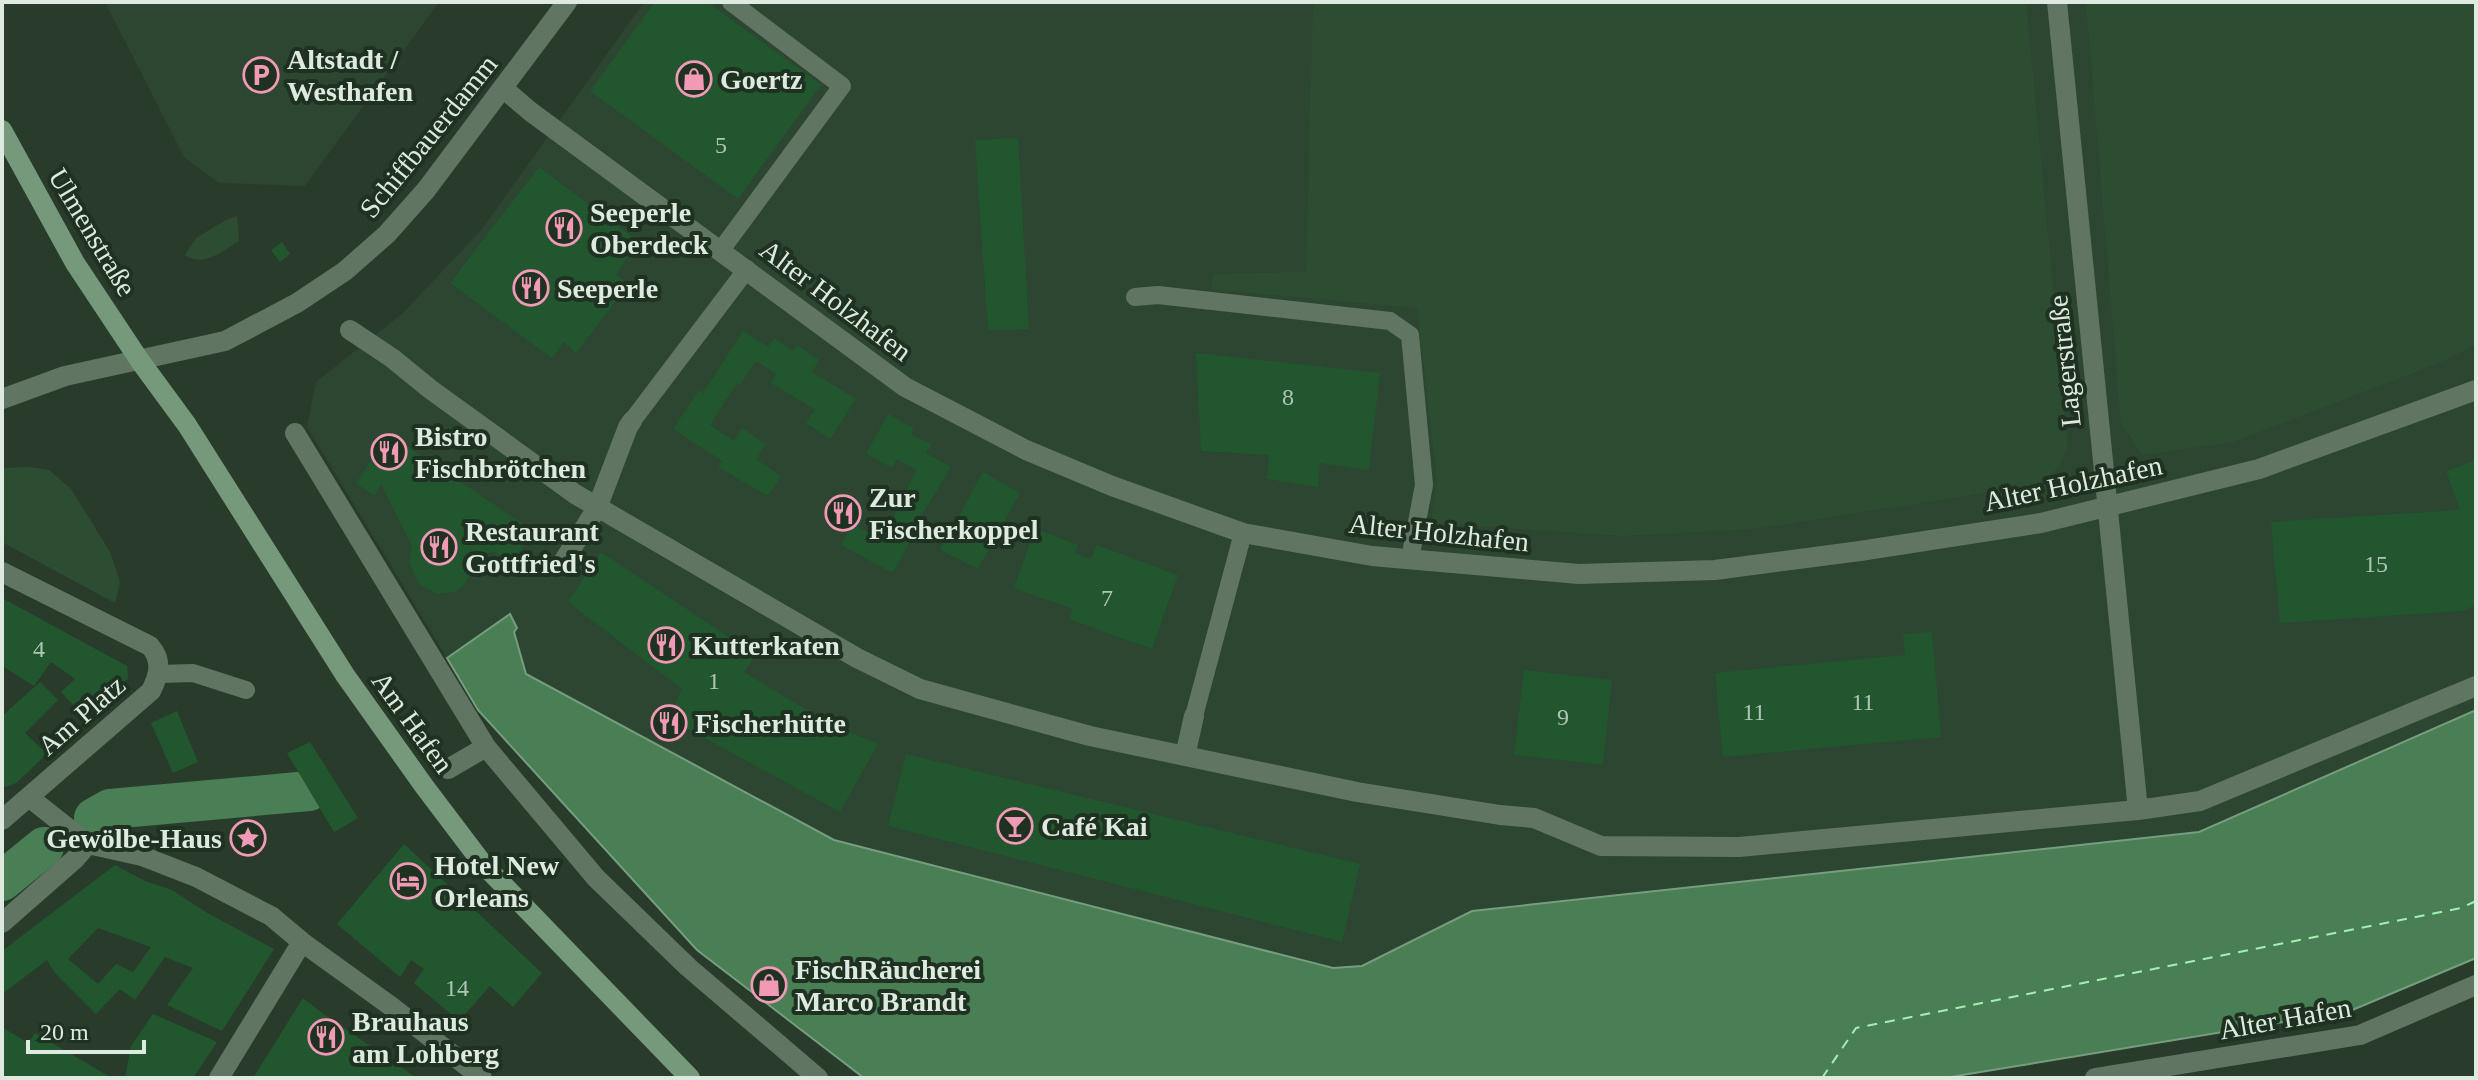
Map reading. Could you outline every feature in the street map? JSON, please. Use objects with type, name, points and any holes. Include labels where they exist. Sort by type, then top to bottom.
[{"type":"street","name":"Schiffbauerdamm","points":[[2,399],[65,376],[225,341],[297,303],[345,271],[387,234],[426,190],[567,2]]},
{"type":"street","name":"Lagerstraße","points":[[2057,2],[2138,810]]},
{"type":"street","name":"Alter Holzhafen","points":[[504,89],[905,387],[1026,450],[1112,486],[1243,533],[1372,556],[1579,574],[1715,570],[1860,551],[2041,523],[2259,469],[2476,390]]},
{"type":"street","name":"Ulmenstraße","points":[[2,130],[75,263],[140,361]]},
{"type":"street","points":[[350,330],[597,508],[857,658],[920,689],[1090,736],[1185,756],[1357,792],[1534,818],[1601,846],[1739,847],[2138,810],[2200,801],[2476,686]]},
{"type":"street","name":"Am Hafen","points":[[140,361],[187,425],[345,675],[483,864],[690,1078]]},
{"type":"street","points":[[563,562],[597,508],[632,421]]},
{"type":"street","name":"Am Hafen","points":[[295,433],[332,482],[486,747],[596,878],[688,967],[818,1078]]},
{"type":"street","name":"Am Platz","points":[[2,572],[150,646],[157,654],[160,674],[151,691],[2,820]]},
{"type":"street","points":[[1185,756],[1194,716]]},
{"type":"street","points":[[448,769],[486,747]]},
{"type":"street","points":[[30,798],[48,810],[82,852]]},
{"type":"street","points":[[2,923],[82,852],[142,856],[196,877],[271,916],[482,1078]]},
{"type":"street","points":[[219,1078],[302,942]]},
{"type":"street","name":"Alter Hafen","points":[[2095,1078],[2360,1035],[2476,985]]},
{"type":"lane","points":[[721,250],[842,86],[731,2]]},
{"type":"lane","points":[[632,421],[747,269]]},
{"type":"lane","points":[[1135,297],[1158,295],[1390,321],[1410,335],[1424,485],[1410,559]]},
{"type":"lane","points":[[1194,716],[1243,533]]},
{"type":"lane","points":[[160,674],[193,673],[246,690]]},
{"type":"shaded area","name":"Altstadt / Westhafen","points":[[105,2],[439,2],[305,186],[219,183],[184,157]]},
{"type":"shaded area","points":[[644,2],[2476,2],[2476,710],[2199,832],[1472,911],[1362,966],[1333,968],[834,840],[526,674],[510,614],[447,658],[307,427],[316,382],[403,313],[482,229]]},
{"type":"shaded area","points":[[1313,2],[2026,2],[2068,446],[2060,466],[2041,484],[1754,529],[1622,536],[1431,523],[1437,479],[1417,308],[1211,289],[1214,274],[1306,272]]},
{"type":"shaded area","points":[[2086,2],[2476,2],[2476,345],[2432,366],[2233,442],[2142,455],[2121,423]]},
{"type":"shaded area","points":[[237,216],[239,241],[206,259],[192,259],[185,255],[196,238]]},
{"type":"shaded area","points":[[2,468],[49,470],[71,489],[110,552],[120,582],[115,603],[2,542]]},
{"type":"shaded area","points":[[510,614],[517,628],[514,632],[526,674],[834,840],[1333,968],[1362,966],[1472,911],[2199,832],[2476,710],[2476,958],[2350,1011],[1944,1078],[864,1078],[697,950],[478,710],[447,658]]},
{"type":"building","points":[[655,2],[707,2],[821,85],[738,199],[590,91]]},
{"type":"building","points":[[1018,138],[1029,329],[988,330],[975,140]]},
{"type":"building","points":[[539,167],[638,241],[616,275],[629,284],[576,353],[564,342],[552,358],[450,283]]},
{"type":"building","points":[[282,242],[290,254],[280,262],[271,250]]},
{"type":"building","points":[[743,331],[768,347],[774,338],[793,351],[797,345],[819,360],[812,372],[856,399],[830,439],[806,423],[815,410],[771,383],[776,374],[756,361],[740,385],[737,383],[710,425],[734,441],[742,428],[766,444],[756,459],[781,476],[768,496],[718,467],[722,461],[673,429],[699,390],[703,393]]},
{"type":"building","points":[[1196,353],[1380,373],[1369,470],[1320,463],[1318,487],[1267,479],[1269,455],[1201,451]]},
{"type":"building","points":[[888,414],[914,428],[911,434],[931,444],[926,453],[951,467],[912,531],[915,533],[893,573],[841,545],[853,524],[879,538],[892,520],[916,470],[897,459],[892,468],[866,454]]},
{"type":"building","points":[[389,434],[535,532],[519,552],[524,555],[519,566],[512,570],[506,567],[494,552],[473,556],[465,584],[455,592],[437,594],[419,584],[409,562],[412,546],[381,484],[374,496],[356,483]]},
{"type":"building","points":[[2476,460],[2476,605],[2462,611],[2280,623],[2271,522],[2460,510],[2446,471]]},
{"type":"building","points":[[983,472],[1020,493],[978,569],[940,550]]},
{"type":"building","points":[[1035,529],[1078,545],[1075,553],[1091,559],[1097,545],[1178,575],[1152,649],[1069,619],[1073,609],[1014,588]]},
{"type":"building","points":[[601,552],[756,655],[744,672],[829,724],[878,744],[840,812],[668,718],[682,689],[568,602]]},
{"type":"building","points":[[2,598],[127,666],[128,679],[84,716],[61,692],[75,679],[51,662],[34,686],[2,666]]},
{"type":"building","points":[[1932,632],[1941,737],[1723,757],[1715,673],[1905,655],[1903,634]]},
{"type":"building","points":[[1524,670],[1612,680],[1603,765],[1514,755]]},
{"type":"building","points":[[40,682],[58,700],[25,733],[47,754],[16,783],[6,787],[2,785],[2,716]]},
{"type":"building","points":[[177,711],[198,762],[173,773],[151,723]]},
{"type":"building","points":[[310,742],[358,818],[334,832],[287,753]]},
{"type":"building","points":[[906,754],[1360,864],[1342,942],[888,826]]},
{"type":"building","name":"Hotel New Orleans","points":[[404,844],[542,973],[513,1007],[490,986],[459,1021],[414,983],[424,969],[411,960],[400,977],[337,924]]},
{"type":"building","points":[[115,865],[145,881],[172,890],[274,949],[222,1031],[167,1005],[193,968],[165,957],[135,1000],[120,989],[96,1014],[55,973],[47,960],[2,994],[2,951]],"holes":[[[98,928],[151,947],[133,972],[116,964],[98,984],[68,959]]]},
{"type":"building","points":[[303,998],[325,1015],[417,1078],[253,1078]]},
{"type":"building","points":[[153,1014],[217,1042],[193,1078],[125,1078],[131,1046]]},
{"type":"building","points":[[2,1027],[28,1043],[35,1033],[112,1078],[2,1078]]},
{"type":"waterway","points":[[94,818],[110,809],[309,791]]},
{"type":"waterway","points":[[2,881],[44,847]]},
{"type":"ferry route","points":[[1822,1078],[1856,1028],[2461,908],[2476,901]]},
{"type":"place","name":"Altstadt / Westhafen","points":[[261,75]]},
{"type":"place","name":"Goertz","points":[[694,79]]},
{"type":"place","name":"Seeperle Oberdeck","points":[[564,228]]},
{"type":"place","name":"Seeperle","points":[[531,288]]},
{"type":"place","name":"Bistro Fischbrötchen","points":[[389,452]]},
{"type":"place","name":"Zur Fischerkoppel","points":[[843,513]]},
{"type":"place","name":"Restaurant Gottfried's","points":[[439,547]]},
{"type":"place","name":"Kutterkaten","points":[[666,645]]},
{"type":"place","name":"Fischerhütte","points":[[669,723]]},
{"type":"place","name":"Café Kai","points":[[1015,826]]},
{"type":"place","name":"Gewölbe-Haus","points":[[248,838]]},
{"type":"place","name":"Hotel New Orleans","points":[[408,881]]},
{"type":"place","name":"FischRäucherei Marco Brandt","points":[[769,985]]},
{"type":"place","name":"Brauhaus am Lohberg","points":[[326,1037]]}]
